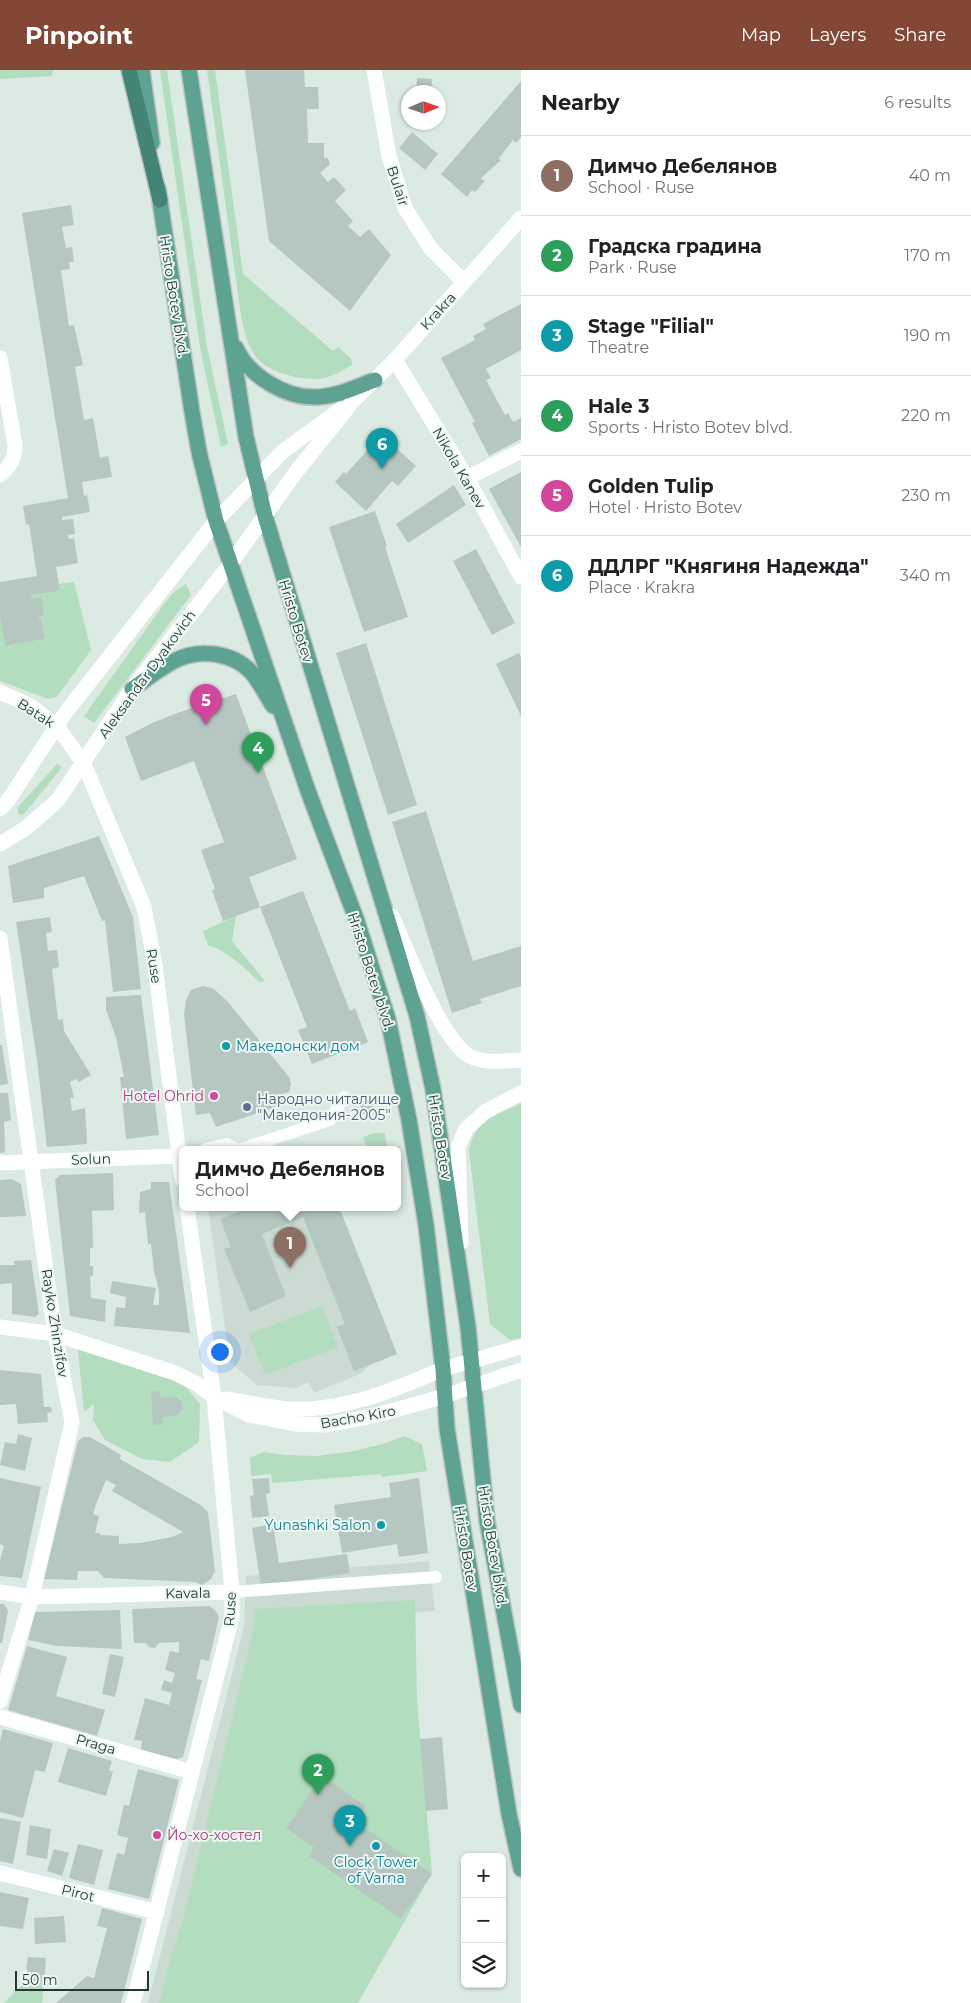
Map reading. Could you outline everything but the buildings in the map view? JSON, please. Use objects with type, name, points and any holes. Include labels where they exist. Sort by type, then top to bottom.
[{"type":"highway","points":[[129,70],[160,200]]},
{"type":"main road","name":"Hristo Botev blvd.","points":[[142,70],[192,412],[201,460],[216,521]]},
{"type":"main road","points":[[189,70],[246,437],[256,481],[265,516],[381,893]]},
{"type":"main road","points":[[230,336],[240,357],[250,370],[266,381],[295,395],[314,397],[338,394],[375,380]]},
{"type":"main road","points":[[216,521],[285,724]]},
{"type":"main road","points":[[132,689],[175,660],[210,653],[224,656],[234,660],[252,673],[285,724]]},
{"type":"main road","name":"Hristo Botev blvd.","points":[[285,724],[357,921],[388,1019],[416,1161],[443,1369]]},
{"type":"main road","name":"Hristo Botev","points":[[381,893],[417,1016],[433,1089],[462,1278],[474,1386]]},
{"type":"main road","name":"Hristo Botev","points":[[443,1369],[447,1429],[472,1592],[509,1814],[521,1869]]},
{"type":"main road","name":"Hristo Botev blvd.","points":[[474,1386],[487,1521],[521,1705]]},
{"type":"street","name":"Bulair","points":[[374,70],[389,156],[404,208],[431,249],[464,282]]},
{"type":"street","name":"Krakra","points":[[265,516],[296,472],[353,401],[395,360],[521,218]]},
{"type":"street","points":[[0,358],[15,452],[10,464],[0,475]]},
{"type":"street","name":"Nikola Kanev","points":[[395,360],[467,478],[521,577]]},
{"type":"street","name":"Krakra","points":[[256,481],[282,452],[353,401]]},
{"type":"street","points":[[467,478],[521,451]]},
{"type":"street","points":[[0,809],[9,800],[66,712],[216,521],[256,481]]},
{"type":"street","name":"Aleksandar Dyakovich","points":[[0,844],[26,828],[58,800],[84,764],[132,689],[231,563],[265,516]]},
{"type":"street","name":"Batak","points":[[0,692],[29,705],[57,726],[84,764]]},
{"type":"street","name":"Ruse","points":[[84,764],[144,907],[155,966],[180,1146]]},
{"type":"street","points":[[381,893],[436,1012],[453,1040],[466,1054],[482,1060],[497,1062],[521,1060]]},
{"type":"street","name":"Rayko Zhinzifov","points":[[0,938],[2,968],[55,1334],[72,1422],[32,1597],[0,1700]]},
{"type":"street","points":[[462,1278],[458,1147],[466,1129],[486,1111],[521,1093]]},
{"type":"street","points":[[248,1146],[330,1120],[344,1097]]},
{"type":"street","points":[[218,1146],[227,1144],[232,1146]]},
{"type":"street","name":"Solun","points":[[0,1163],[179,1155]]},
{"type":"street","name":"Ruse","points":[[133,2003],[232,1617],[232,1592],[214,1397],[187,1211]]},
{"type":"street","name":"Bacho Kiro","points":[[0,1327],[55,1334],[174,1373],[197,1384],[214,1397],[249,1415],[295,1424],[326,1425],[373,1416],[445,1396],[521,1370]]},
{"type":"street","name":"Bacho Kiro","points":[[214,1397],[290,1409],[327,1407],[361,1401],[398,1389],[443,1369],[521,1348]]},
{"type":"street","name":"Kavala","points":[[0,1592],[32,1597],[232,1592],[436,1577]]},
{"type":"street","name":"Praga","points":[[0,1716],[192,1772]]},
{"type":"street","name":"Pirot","points":[[0,1873],[157,1912]]},
{"type":"shaded area","points":[[209,1211],[341,1211],[397,1354],[370,1365],[362,1373],[314,1393],[308,1382],[296,1388],[257,1385],[230,1362]]},
{"type":"shaded area","points":[[429,1561],[435,1611],[254,1626],[183,1919],[169,1962],[159,2003],[148,2003],[244,1627],[246,1576]]},
{"type":"green space","points":[[0,70],[53,70],[52,76],[0,79]]},
{"type":"green space","points":[[160,70],[167,70],[207,347],[228,444],[221,447],[200,348]]},
{"type":"green space","points":[[207,70],[215,70],[243,274],[333,351],[338,347],[351,358],[352,365],[331,376],[307,379],[287,375],[269,368],[256,357],[245,334]]},
{"type":"green space","points":[[74,582],[91,650],[59,694],[48,699],[0,681],[0,617],[5,646],[45,639],[41,618],[39,619],[41,597],[31,599],[31,595],[60,591],[59,584]]},
{"type":"green space","points":[[186,584],[191,595],[94,723],[84,716],[164,604],[175,591]]},
{"type":"green space","points":[[57,764],[62,767],[25,813],[22,815],[18,814],[18,807]]},
{"type":"green space","points":[[236,916],[232,941],[265,981],[259,982],[229,956],[208,945],[203,931]]},
{"type":"green space","points":[[521,1103],[521,1338],[510,1340],[490,1324],[469,1151],[476,1132],[487,1120]]},
{"type":"green space","points":[[374,1133],[385,1133],[387,1146],[367,1146],[363,1137]]},
{"type":"green space","points":[[322,1306],[338,1347],[265,1375],[249,1334]]},
{"type":"green space","points":[[77,1341],[175,1373],[200,1404],[199,1442],[170,1462],[142,1459],[105,1440],[93,1420],[94,1404],[84,1412]]},
{"type":"green space","points":[[404,1436],[422,1444],[427,1471],[382,1477],[381,1474],[272,1483],[271,1474],[251,1476],[250,1458],[263,1452],[317,1456],[354,1451],[386,1443]]},
{"type":"green space","points":[[415,1600],[417,1700],[432,1873],[358,2003],[159,2003],[169,1962],[183,1919],[254,1626],[254,1609]]},
{"type":"green space","points":[[24,1983],[44,1984],[42,2003],[4,2003]]},
{"type":"place","name":"ДДЛРГ \"Княгиня Надежда\"","points":[[382,469]]},
{"type":"place","name":"Golden Tulip","points":[[206,725]]},
{"type":"place","name":"Hale 3","points":[[258,773]]},
{"type":"place","name":"Македонски дом","points":[[226,1046]]},
{"type":"place","name":"Hotel Ohrid","points":[[214,1096]]},
{"type":"place","name":"Народно читалище \"Македония-2005\"","points":[[247,1107]]},
{"type":"place","name":"Димчо Дебелянов","points":[[290,1268]]},
{"type":"place","name":"Yunashki Salon","points":[[381,1525]]},
{"type":"place","name":"Градска градина","points":[[318,1795]]},
{"type":"place","name":"Йо-хо-хостел","points":[[157,1835]]},
{"type":"place","name":"Stage \"Filial\"","points":[[350,1846]]},
{"type":"place","name":"Clock Tower of Varna","points":[[376,1846]]}]
